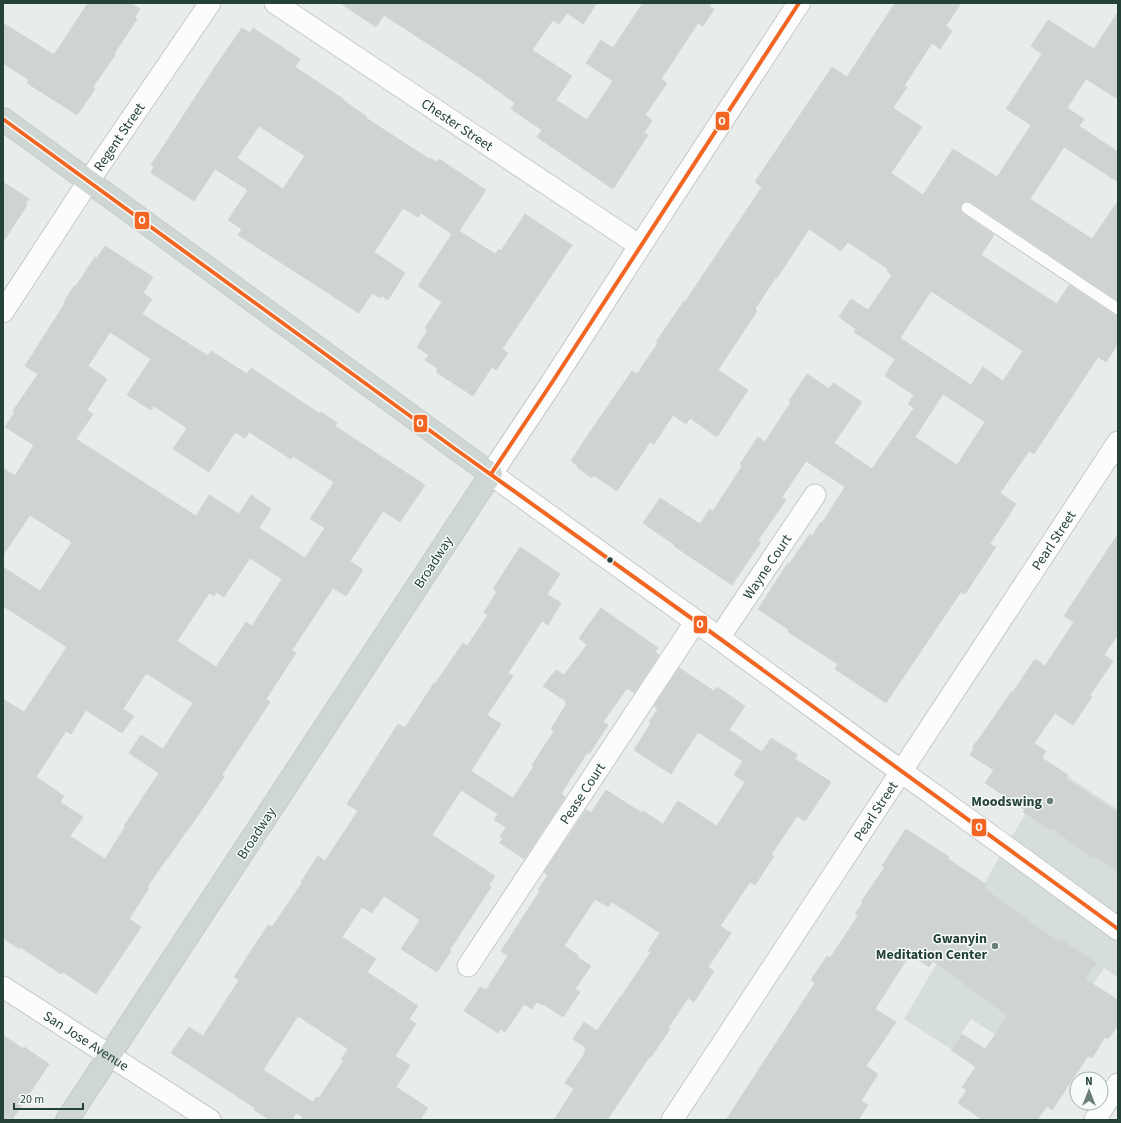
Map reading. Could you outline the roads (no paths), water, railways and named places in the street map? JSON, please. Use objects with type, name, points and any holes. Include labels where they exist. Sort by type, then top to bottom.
[{"type":"main road","name":"Broadway","points":[[67,1120],[490,474],[552,384],[640,246],[799,3]]},
{"type":"main road","points":[[3,119],[1118,929]]},
{"type":"street","name":"Regent Street","points":[[3,312],[88,182],[210,3]]},
{"type":"street","name":"Chester Street","points":[[275,3],[640,246]]},
{"type":"street","name":"Pearl Street","points":[[672,1120],[1118,442]]},
{"type":"street","name":"Wayne Court","points":[[719,638],[815,495]]},
{"type":"street","name":"Pease Court","points":[[468,966],[696,621]]},
{"type":"street","name":"San Jose Avenue","points":[[3,987],[210,1120]]},
{"type":"street","points":[[1095,1120],[1118,1084]]},
{"type":"lane","points":[[967,208],[1118,308]]},
{"type":"place","name":"Moodswing","points":[[1050,801]]},
{"type":"place","name":"Gwanyin Meditation Center","points":[[995,946]]}]
